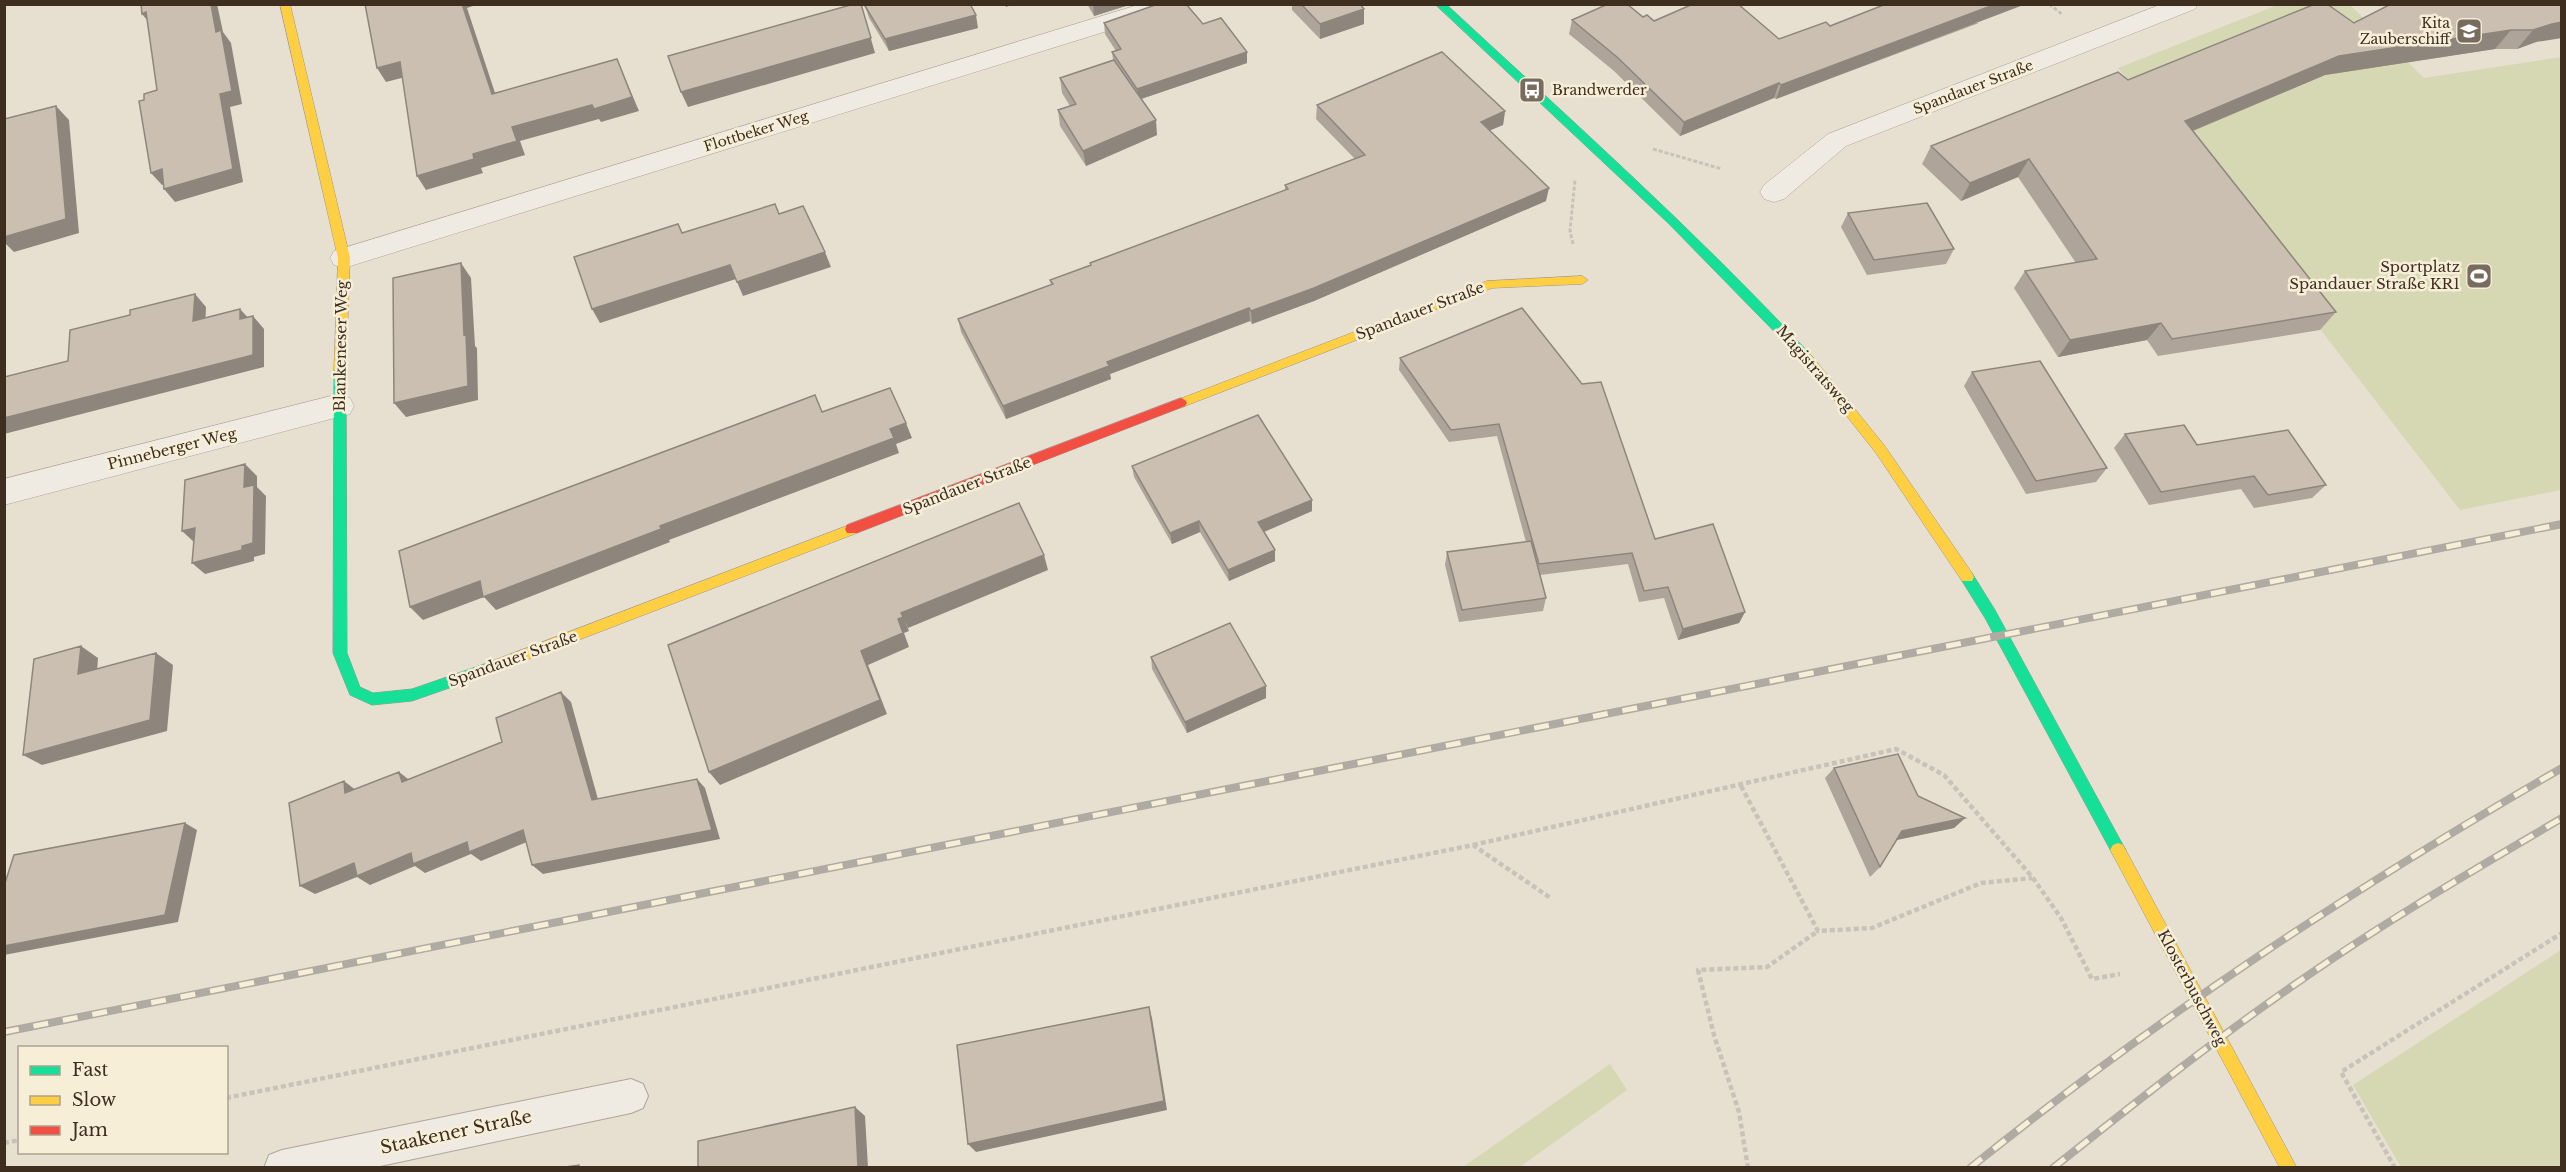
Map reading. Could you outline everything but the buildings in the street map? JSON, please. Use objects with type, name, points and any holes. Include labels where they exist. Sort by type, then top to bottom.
[{"type":"street","name":"Blankeneser Weg","points":[[285,4],[344,258],[339,406],[340,653],[355,691]]},
{"type":"street","name":"Flottbeker Weg","points":[[344,258],[1169,4]]},
{"type":"street","name":"Magistratsweg","points":[[1440,4],[1728,275],[1806,357],[1853,413],[1915,496],[1990,614],[2096,809]]},
{"type":"street","name":"Spandauer Straße","points":[[1774,192],[1837,141],[1847,136],[2186,4]]},
{"type":"street","name":"Spandauer Straße","points":[[355,691],[372,699],[412,695],[509,661],[1491,284],[1581,280]]},
{"type":"street","name":"Pinneberger Weg","points":[[4,492],[339,406]]},
{"type":"street","name":"Klosterbuschweg","points":[[2096,809],[2289,1167]]},
{"type":"lane","name":"Staakener Straße","points":[[282,1167],[630,1096]]},
{"type":"path","points":[[1651,148],[1722,169]]},
{"type":"path","points":[[1576,175],[1570,231],[1581,280]]},
{"type":"path","points":[[228,1098],[1473,845],[1896,749],[1944,775],[2033,878],[2061,918],[2092,979],[2120,974]]},
{"type":"path","points":[[1741,786],[1818,931]]},
{"type":"path","points":[[1473,845],[1552,899]]},
{"type":"path","points":[[1749,1167],[1739,1112],[1714,1035],[1698,970],[1767,967],[1818,931],[1872,928],[1981,883],[2033,878]]},
{"type":"path","points":[[2395,1167],[2342,1072],[2562,933]]},
{"type":"green space","points":[[2280,4],[2350,5],[2424,78],[2561,57],[2561,490],[2460,510],[2118,68]]},
{"type":"green space","points":[[2561,950],[2561,1167],[2401,1167],[2353,1085]]},
{"type":"green space","points":[[1610,1064],[1627,1090],[1520,1167],[1463,1167]]},
{"type":"railway","points":[[4,1032],[2562,524]]},
{"type":"railway","points":[[1970,1168],[2113,1058],[2258,956],[2407,860],[2562,768]]},
{"type":"railway","points":[[2053,1168],[2210,1046],[2307,976],[2401,914],[2562,818]]},
{"type":"traffic: fast","points":[[1440,4],[1673,221],[1764,311],[1807,358]]},
{"type":"traffic: fast","points":[[340,370],[340,653],[355,691],[372,699],[412,695],[490,668]]},
{"type":"traffic: fast","points":[[1967,577],[1990,614],[2118,850]]},
{"type":"traffic: slow","points":[[285,4],[344,258],[340,370]]},
{"type":"traffic: slow","points":[[1181,403],[1491,284],[1582,280]]},
{"type":"traffic: slow","points":[[1807,358],[1880,449],[1967,577]]},
{"type":"traffic: slow","points":[[490,668],[852,529]]},
{"type":"traffic: slow","points":[[2118,850],[2289,1168]]},
{"type":"traffic: jam","points":[[852,529],[1181,403]]},
{"type":"place","name":"Kita Zauberschiff","points":[[2469,31]]},
{"type":"place","name":"Brandwerder","points":[[1532,90]]},
{"type":"place","name":"Sportplatz Spandauer Straße KR1","points":[[2479,276]]}]
